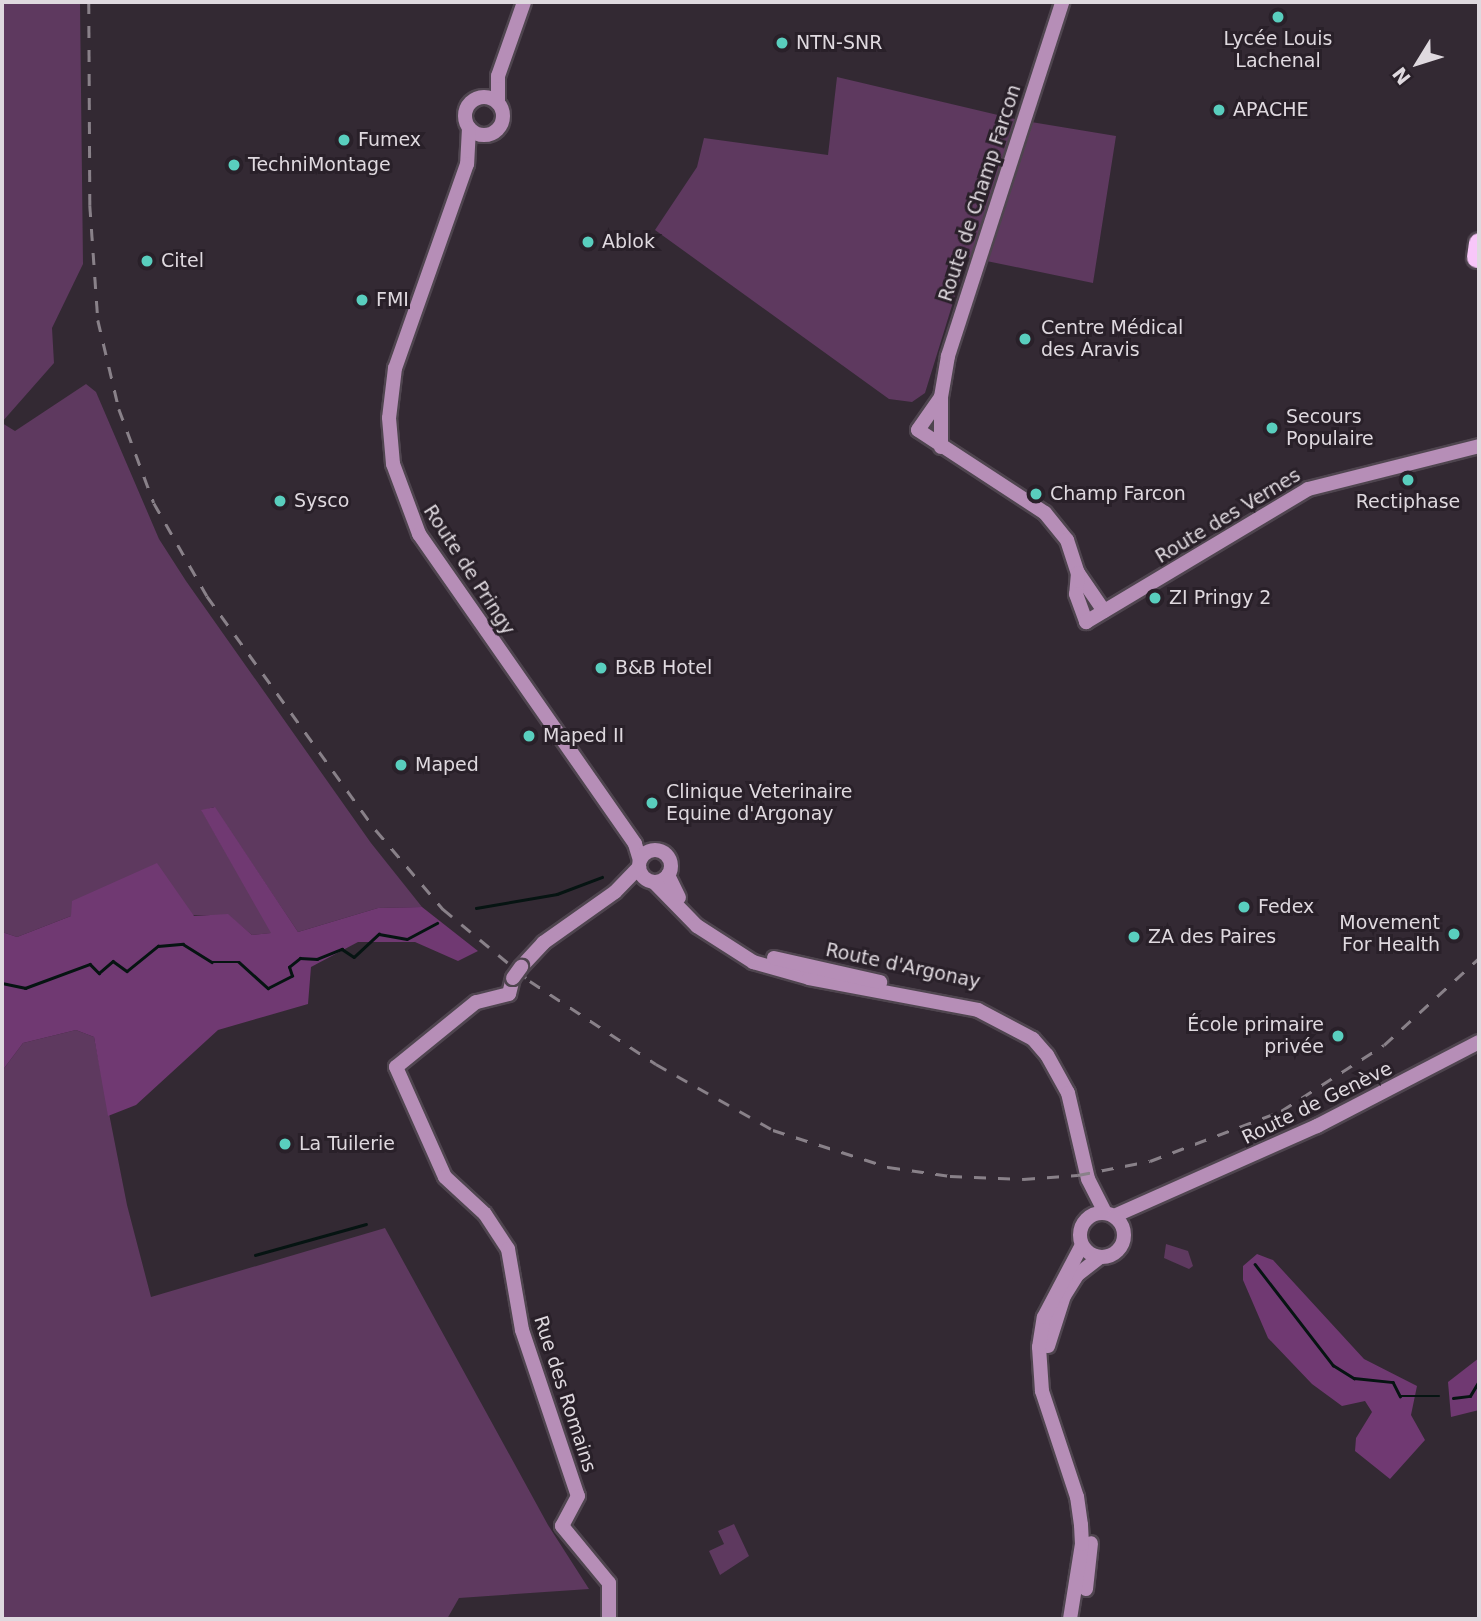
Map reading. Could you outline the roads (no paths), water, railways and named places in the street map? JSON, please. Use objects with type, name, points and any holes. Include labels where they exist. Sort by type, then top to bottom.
[{"type":"street","points":[[498,76],[498,103],[502,122],[484,135],[469,128],[466,109],[483,96],[498,76],[524,2]]},
{"type":"street","name":"Route de Champ Farcon","points":[[941,447],[941,397],[951,345],[1062,2]]},
{"type":"street","points":[[483,96],[498,103]]},
{"type":"street","name":"Route de Pringy","points":[[467,163],[469,128]]},
{"type":"street","name":"Route de Pringy","points":[[484,135],[467,163],[395,369],[389,418],[393,464],[419,534],[635,844],[645,872]]},
{"type":"street","name":"Route de Champ Farcon","points":[[941,397],[918,430],[941,447]]},
{"type":"street","name":"Route des Vernes","points":[[1078,573],[1076,594],[1086,622],[1308,489],[1479,446]]},
{"type":"street","points":[[941,447],[1045,513],[1067,540],[1078,573],[1104,611]]},
{"type":"street","points":[[635,844],[653,850],[645,872],[668,875]]},
{"type":"street","name":"Route d'Argonay","points":[[653,850],[669,857],[668,875],[676,893],[692,912],[738,946],[780,961],[974,1000],[1021,1019],[1054,1049],[1067,1069],[1084,1120],[1081,1139]]},
{"type":"street","name":"Route d'Argonay","points":[[645,872],[713,939],[753,962],[809,978],[978,1010],[1016,1027],[1033,1039],[1058,1072],[1081,1139],[1088,1179],[1088,1218]]},
{"type":"street","name":"Rue des Romains","points":[[609,1619],[609,1583],[562,1526],[578,1496],[522,1330],[508,1249],[485,1214],[444,1177],[396,1067],[476,1002],[509,994],[517,973],[555,933],[645,872]]},
{"type":"street","name":"Route de Genève","points":[[1072,1619],[1082,1544],[1080,1516],[1042,1391],[1039,1347],[1044,1317],[1082,1245],[1080,1232],[1088,1218],[1170,1194],[1317,1126],[1479,1042]]},
{"type":"street","name":"Route d'Argonay","points":[[1088,1179],[1109,1214]]},
{"type":"street","name":"Route de Genève","points":[[1072,1619],[1085,1596],[1091,1543],[1084,1493],[1051,1392],[1048,1349],[1064,1296],[1077,1275],[1100,1257],[1119,1250],[1125,1234],[1170,1194]]},
{"type":"street","points":[[1109,1214],[1125,1234]]},
{"type":"street","points":[[1082,1245],[1100,1257]]},
{"type":"waterway","points":[[476,908],[557,894],[602,877]]},
{"type":"waterway","points":[[2,983],[25,988],[90,964],[99,973],[113,961],[127,971],[158,946],[183,944],[212,962],[239,962],[268,988],[292,976],[289,967],[300,958],[317,959],[342,949],[354,957],[379,934],[407,939],[437,923]]},
{"type":"waterway","points":[[255,1255],[366,1224]]},
{"type":"waterway","points":[[1255,1264],[1333,1365],[1354,1378],[1393,1382],[1400,1396],[1439,1396]]},
{"type":"waterway","points":[[1453,1398],[1470,1396],[1479,1381]]},
{"type":"railway","points":[[89,2],[90,205],[98,320],[119,409],[154,503],[207,596],[376,830],[443,909],[530,981],[656,1064],[773,1130],[888,1167],[950,1176],[1023,1179],[1078,1175],[1150,1161],[1281,1111],[1384,1045],[1479,958]]},
{"type":"place","name":"Lycée Louis Lachenal","points":[[1278,17]]},
{"type":"place","name":"NTN-SNR","points":[[782,43]]},
{"type":"place","name":"APACHE","points":[[1219,110]]},
{"type":"place","name":"Fumex","points":[[344,140]]},
{"type":"place","name":"TechniMontage","points":[[234,165]]},
{"type":"place","name":"Ablok","points":[[588,242]]},
{"type":"place","name":"Citel","points":[[147,261]]},
{"type":"place","name":"FMI","points":[[362,300]]},
{"type":"place","name":"Centre Médical des Aravis","points":[[1025,339]]},
{"type":"place","name":"Secours Populaire","points":[[1272,428]]},
{"type":"place","name":"Rectiphase","points":[[1408,480]]},
{"type":"place","name":"Champ Farcon","points":[[1036,494]]},
{"type":"place","name":"Sysco","points":[[280,501]]},
{"type":"place","name":"ZI Pringy 2","points":[[1155,598]]},
{"type":"place","name":"B&B Hotel","points":[[601,668]]},
{"type":"place","name":"Maped II","points":[[529,736]]},
{"type":"place","name":"Maped","points":[[401,765]]},
{"type":"place","name":"Clinique Veterinaire Equine d'Argonay","points":[[652,803]]},
{"type":"place","name":"Fedex","points":[[1244,907]]},
{"type":"place","name":"Movement For Health","points":[[1454,934]]},
{"type":"place","name":"ZA des Paires","points":[[1134,937]]},
{"type":"place","name":"École primaire privée","points":[[1338,1036]]},
{"type":"place","name":"La Tuilerie","points":[[285,1144]]}]
